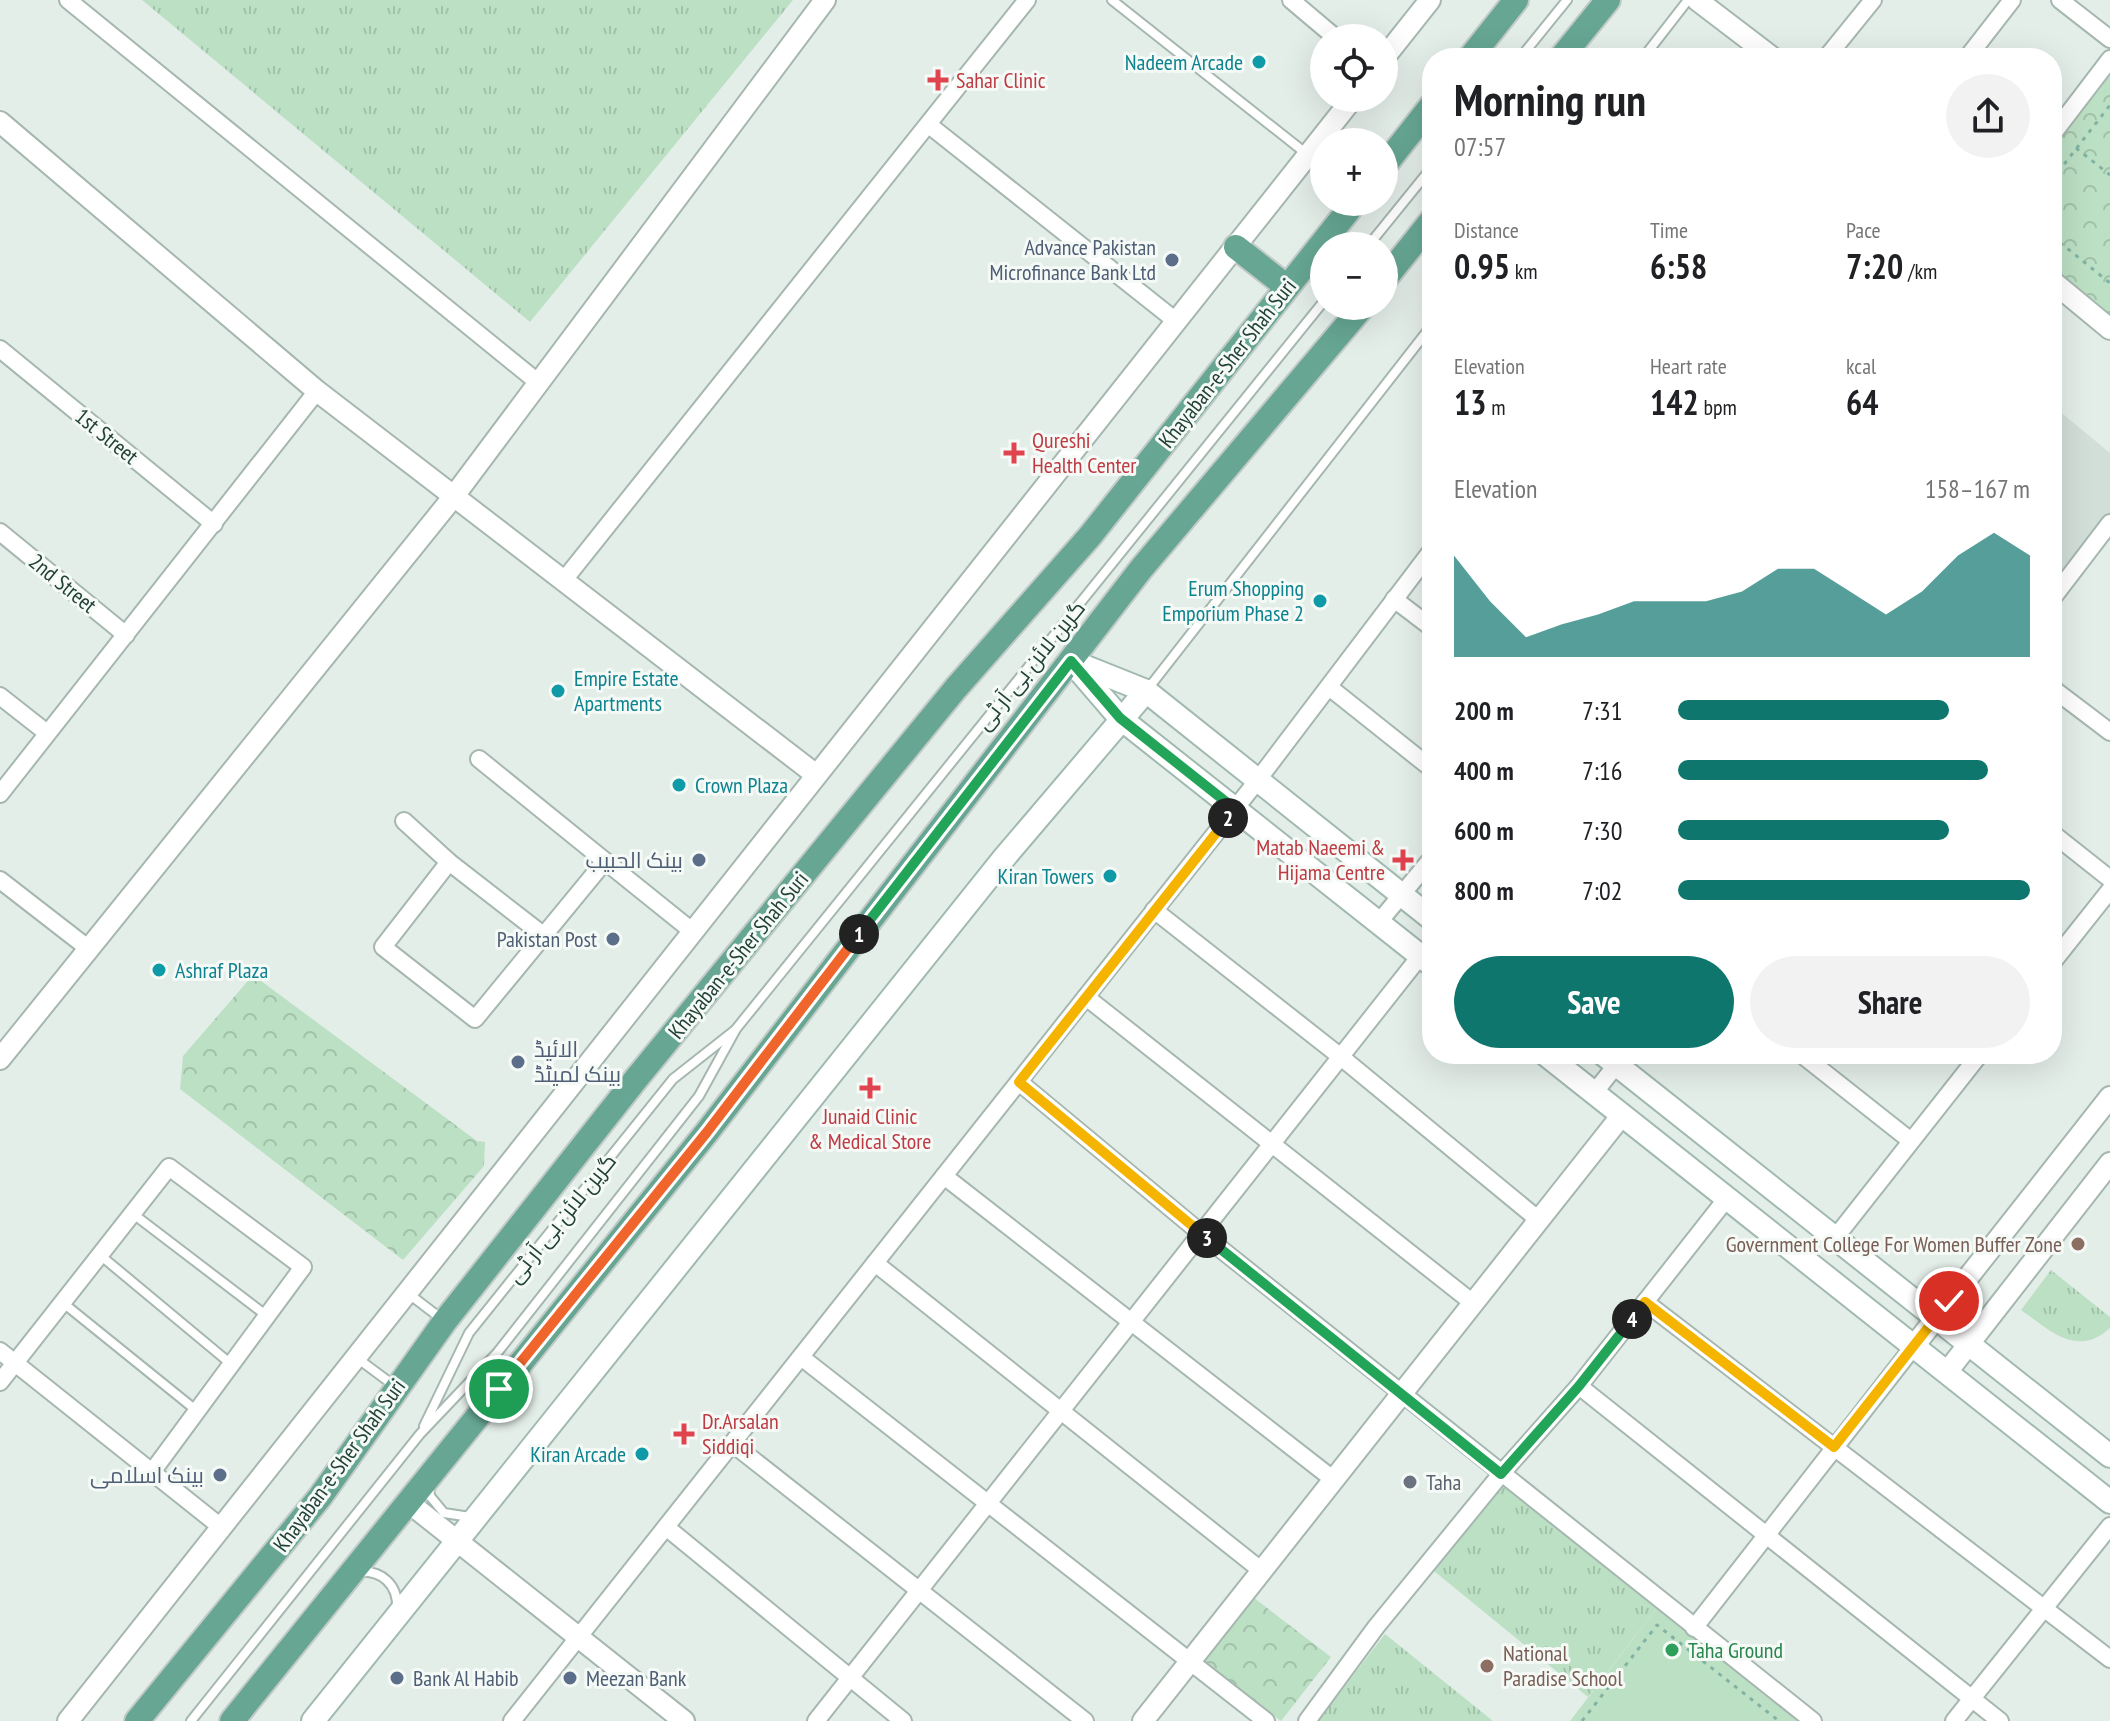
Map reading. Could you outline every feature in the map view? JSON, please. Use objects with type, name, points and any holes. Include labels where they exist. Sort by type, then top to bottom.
[{"type":"main road","points":[[1478,48],[1516,0]]},
{"type":"main road","points":[[1569,48],[1608,0]]},
{"type":"main road","points":[[1398,148],[1422,118]]},
{"type":"main road","name":"Khayaban-e-Sher Shah Suri","points":[[137,1721],[320,1497],[445,1321],[636,1079],[956,688],[1090,536],[1344,216]]},
{"type":"main road","points":[[1398,262],[1422,232]]},
{"type":"main road","points":[[1236,247],[1287,287]]},
{"type":"main road","points":[[232,1721],[707,1132],[1141,569],[1351,320]]},
{"type":"main road","points":[[1071,661],[1146,691],[1422,911]]},
{"type":"main road","points":[[1071,661],[1120,718],[1422,957]]},
{"type":"main road","points":[[313,1721],[1120,718],[1146,691]]},
{"type":"main road","points":[[1558,1064],[2110,1502]]},
{"type":"main road","points":[[1622,1064],[1835,1238],[1942,1309],[1969,1345],[2110,1456]]},
{"type":"street","points":[[68,0],[540,384]]},
{"type":"street","points":[[0,1059],[454,496],[825,0]]},
{"type":"street","points":[[564,580],[1027,0]]},
{"type":"street","points":[[1291,0],[1319,24]]},
{"type":"street","points":[[1398,40],[1430,0]]},
{"type":"street","points":[[1697,0],[1760,48]]},
{"type":"street","points":[[1834,48],[1873,0]]},
{"type":"street","points":[[1975,48],[2012,0]]},
{"type":"street","points":[[2060,0],[2110,39]]},
{"type":"street","points":[[2062,122],[2110,59]]},
{"type":"street","points":[[68,1721],[1342,112]]},
{"type":"street","points":[[0,122],[317,391],[815,774]]},
{"type":"street","points":[[929,125],[1176,321]]},
{"type":"street","points":[[2062,289],[2110,329]]},
{"type":"street","name":"1st Street","points":[[0,349],[214,524]]},
{"type":"street","points":[[0,794],[317,391]]},
{"type":"street","points":[[2062,586],[2110,523]]},
{"type":"street","name":"2nd Street","points":[[0,532],[126,635]]},
{"type":"street","points":[[512,1721],[1235,809],[1422,563]]},
{"type":"street","points":[[1394,599],[1422,620]]},
{"type":"street","points":[[1329,687],[1422,761]]},
{"type":"street","points":[[2062,694],[2107,723]]},
{"type":"street","points":[[0,696],[47,733]]},
{"type":"street","points":[[479,759],[692,931]]},
{"type":"street","points":[[404,821],[449,862],[543,935]]},
{"type":"street","points":[[2062,841],[2110,879]]},
{"type":"street","points":[[449,862],[383,947],[475,1019],[605,861]]},
{"type":"street","points":[[1379,922],[1422,870]]},
{"type":"street","points":[[0,880],[89,949]]},
{"type":"street","points":[[2062,950],[2110,890]]},
{"type":"street","points":[[1154,910],[1341,1057],[1540,1221]]},
{"type":"street","points":[[816,1721],[1341,1057],[1422,965]]},
{"type":"street","points":[[1086,997],[1473,1303]]},
{"type":"street","points":[[1594,1093],[1611,1064]]},
{"type":"street","points":[[1814,1064],[1911,1141]]},
{"type":"street","points":[[1835,1238],[1970,1064]]},
{"type":"street","points":[[1019,1082],[1202,1234],[1813,1721]]},
{"type":"street","points":[[1694,1628],[2110,1097]]},
{"type":"street","points":[[1143,1721],[1622,1115]]},
{"type":"street","points":[[1947,1372],[2110,1163]]},
{"type":"street","points":[[0,1382],[169,1167],[303,1267],[152,1472]]},
{"type":"street","points":[[944,1176],[1334,1480]]},
{"type":"street","points":[[1307,1721],[1376,1627],[1501,1474],[1579,1386],[1727,1198]]},
{"type":"street","points":[[875,1263],[1262,1571]]},
{"type":"street","points":[[1645,1302],[2045,1606],[2110,1659]]},
{"type":"street","points":[[1942,1309],[1963,1327],[1983,1325]]},
{"type":"street","points":[[0,1351],[221,1527]]},
{"type":"street","points":[[801,1357],[1266,1721]]},
{"type":"street","points":[[1579,1386],[2000,1721]]},
{"type":"street","points":[[733,1444],[1085,1721]]},
{"type":"street","points":[[408,1502],[577,1640],[684,1721]]},
{"type":"street","points":[[1954,1721],[2110,1526]]},
{"type":"street","points":[[666,1527],[903,1721]]},
{"type":"lane","points":[[1112,0],[1308,155]]},
{"type":"lane","points":[[1528,48],[1567,0]]},
{"type":"lane","points":[[1651,48],[1688,0]]},
{"type":"lane","points":[[1379,232],[1422,179]]},
{"type":"lane","name":"گرین لائن بی آر ٹی","points":[[191,1721],[420,1434],[497,1353],[690,1108],[736,1029],[1310,318]]},
{"type":"lane","points":[[1146,691],[1422,338]]},
{"type":"lane","name":"گرین لائن بی آر ٹی","points":[[420,1434],[469,1333],[673,1079],[736,1029]]},
{"type":"lane","points":[[131,1212],[267,1316]]},
{"type":"lane","points":[[99,1254],[232,1364]]},
{"type":"lane","points":[[409,1294],[445,1321]]},
{"type":"lane","points":[[62,1301],[197,1411]]},
{"type":"lane","points":[[357,1358],[397,1387]]},
{"type":"lane","points":[[430,1474],[430,1496],[444,1513],[455,1517],[477,1515]]},
{"type":"lane","points":[[348,1576],[368,1571],[387,1579],[397,1596],[395,1617]]},
{"type":"path","points":[[2062,167],[2110,105]]},
{"type":"path","points":[[2076,148],[2110,175]]},
{"type":"path","points":[[2062,244],[2110,283]]},
{"type":"path","points":[[1582,1721],[1657,1625],[1779,1721]]},
{"type":"shaded area","points":[[2062,413],[2110,453],[2110,523],[2062,586]]},
{"type":"green space","points":[[142,0],[793,0],[530,322]]},
{"type":"green space","points":[[2110,59],[2110,328],[2062,289],[2062,122]]},
{"type":"green space","points":[[253,975],[477,1141],[485,1142],[484,1166],[403,1260],[180,1089],[183,1056]]},
{"type":"green space","points":[[2051,1270],[2110,1317],[2110,1328],[2098,1337],[2075,1341],[2054,1333],[2021,1310]]},
{"type":"green space","points":[[1507,1478],[1660,1604],[1588,1697],[1434,1571]]},
{"type":"green space","points":[[1249,1594],[1331,1657],[1281,1721],[1197,1659]]},
{"type":"green space","name":"Taha Ground","points":[[1660,1604],[1812,1721],[1570,1721]]},
{"type":"green space","points":[[1385,1634],[1493,1721],[1318,1721]]},
{"type":"place","name":"Nadeem Arcade","points":[[1259,62]]},
{"type":"place","name":"Sahar Clinic","points":[[938,80]]},
{"type":"place","name":"Advance Pakistan Microfinance Bank Ltd","points":[[1172,260]]},
{"type":"place","name":"Qureshi Health Center","points":[[1014,453]]},
{"type":"place","name":"Erum Shopping Emporium Phase 2","points":[[1320,601]]},
{"type":"place","name":"Empire Estate Apartments","points":[[558,691]]},
{"type":"place","name":"Crown Plaza","points":[[679,785]]},
{"type":"place","name":"بينک الحبيب","points":[[699,860]]},
{"type":"place","name":"Matab Naeemi & Hijama Centre","points":[[1403,860]]},
{"type":"place","name":"Kiran Towers","points":[[1110,876]]},
{"type":"place","name":"Pakistan Post","points":[[613,939]]},
{"type":"place","name":"Ashraf Plaza","points":[[159,970]]},
{"type":"place","name":"الائیڈ بینک لمیٹڈ","points":[[518,1062]]},
{"type":"place","name":"Junaid Clinic & Medical Store","points":[[870,1088]]},
{"type":"place","name":"Government College For Women Buffer Zone","points":[[2078,1244]]},
{"type":"place","name":"Dr.Arsalan Siddiqi","points":[[684,1434]]},
{"type":"place","name":"Kiran Arcade","points":[[642,1454]]},
{"type":"place","name":"بینک اسلامی","points":[[220,1475]]},
{"type":"place","name":"Taha","points":[[1410,1482]]},
{"type":"place","name":"Taha Ground","points":[[1672,1650]]},
{"type":"place","name":"National Paradise School","points":[[1487,1666]]},
{"type":"place","name":"Bank Al Habib","points":[[397,1678]]},
{"type":"place","name":"Meezan Bank","points":[[570,1678]]},
{"type":"route","points":[[499,1389],[707,1132],[1071,661],[1120,718],[1235,809],[1019,1082],[1202,1234],[1501,1474],[1579,1386],[1645,1302],[1834,1447],[1949,1301]]}]
